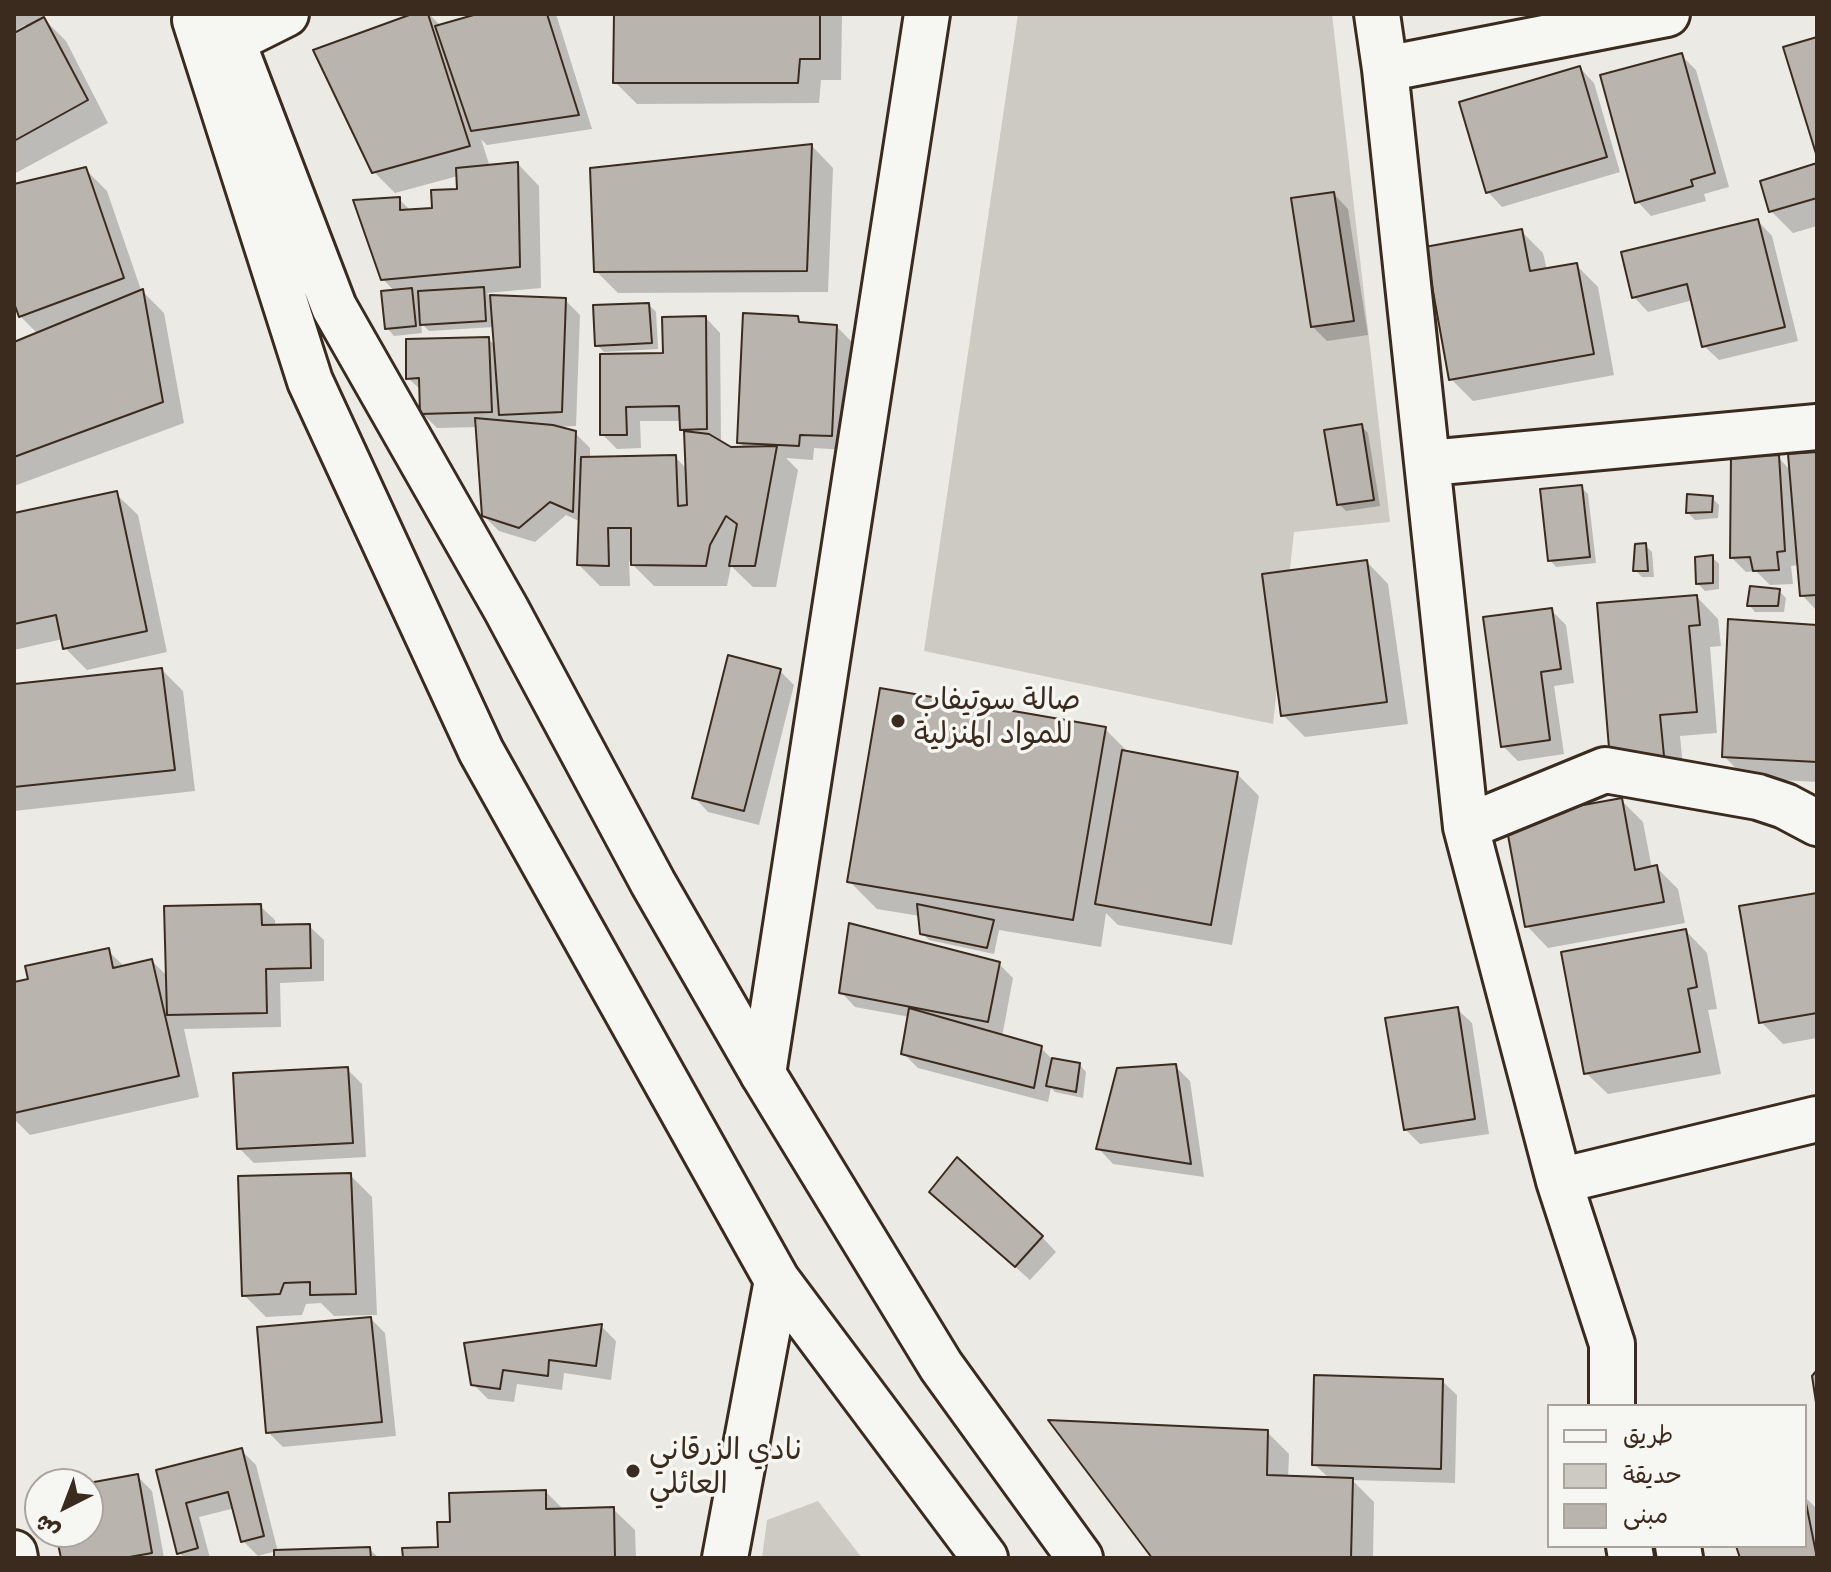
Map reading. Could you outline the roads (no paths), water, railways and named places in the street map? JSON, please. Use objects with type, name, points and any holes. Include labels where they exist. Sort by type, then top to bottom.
[{"type":"street","points":[[193,14],[310,381],[481,751],[777,1280],[985,1558]]},
{"type":"street","points":[[286,14],[227,27],[334,307],[506,609],[653,883],[763,1074],[941,1366],[1080,1558]]},
{"type":"street","points":[[763,1074],[927,14]]},
{"type":"street","points":[[1377,14],[1429,463],[1466,827],[1559,1181],[1612,1344],[1638,1404]]},
{"type":"street","points":[[1385,69],[1667,14]]},
{"type":"street","points":[[1429,463],[1817,427]]},
{"type":"street","points":[[1466,827],[1605,770],[1758,797],[1785,806],[1817,823]]},
{"type":"street","points":[[1559,1181],[1817,1119]]},
{"type":"street","points":[[725,1558],[777,1280]]},
{"type":"street","points":[[1612,1344],[1612,1404]]},
{"type":"place","name":"صالة سوتيفاب للمواد المنزلية","points":[[898,721]]},
{"type":"place","name":"نادي الزرقاني العائلي","points":[[633,1471]]}]
